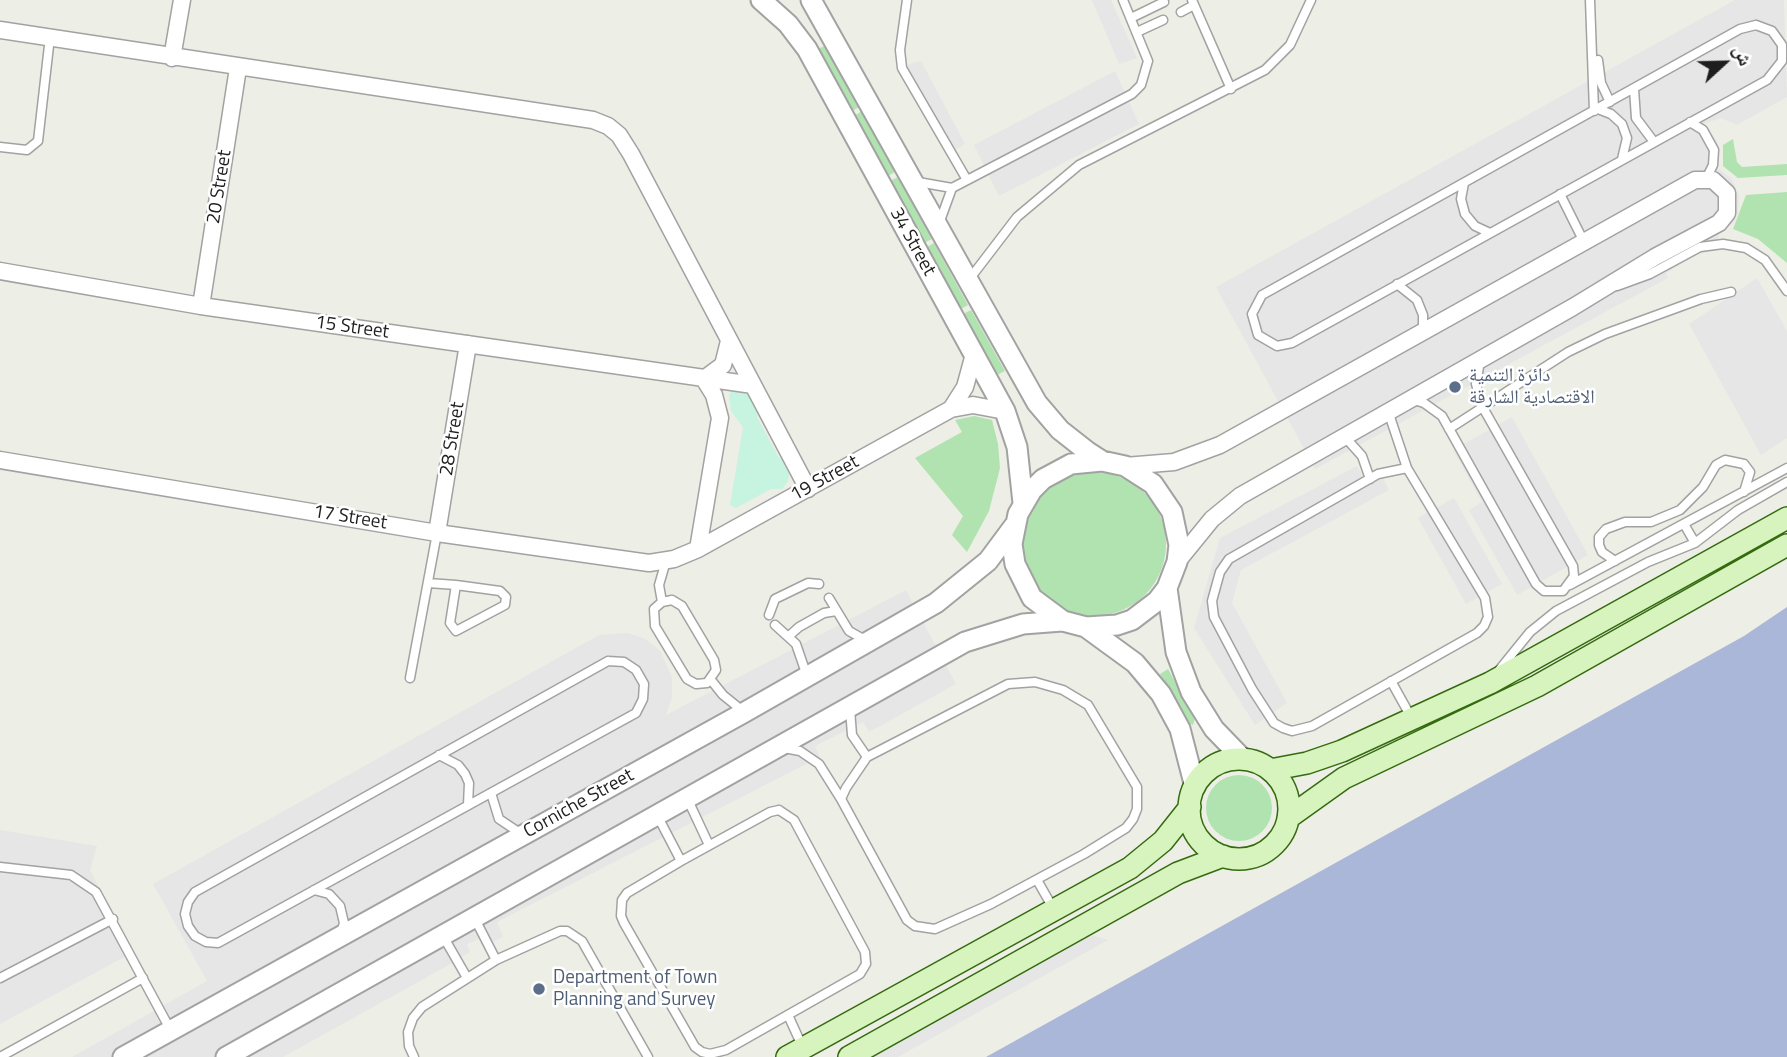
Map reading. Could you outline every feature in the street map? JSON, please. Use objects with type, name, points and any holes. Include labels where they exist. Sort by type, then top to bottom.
[{"type":"main road","points":[[1270,770],[1324,758],[1413,720],[1525,666],[1787,518]]},
{"type":"main road","points":[[1193,797],[1199,837],[1223,856],[1242,859],[1261,854],[1276,843],[1288,818],[1344,778],[1537,686],[1787,545]]},
{"type":"main road","points":[[795,1053],[1142,860],[1163,841],[1211,768],[1226,761],[1243,759],[1270,770],[1286,792],[1288,818]]},
{"type":"main road","points":[[849,1057],[1178,873],[1223,856]]},
{"type":"street","points":[[172,58],[182,0]]},
{"type":"street","name":"34 Street","points":[[761,0],[788,24],[807,50],[1005,411],[1017,447],[1023,503]]},
{"type":"street","name":"34 Street","points":[[811,0],[1037,404],[1067,436],[1102,461]]},
{"type":"street","points":[[0,30],[593,120],[608,126],[619,135],[631,154],[808,489]]},
{"type":"street","name":"20 Street","points":[[201,306],[238,68]]},
{"type":"street","points":[[226,1057],[850,706],[984,634],[1023,624],[1063,621],[1102,628],[1132,620],[1157,601],[1167,588],[1177,562],[1199,532],[1233,501],[1724,218],[1729,206],[1727,193],[1718,183],[1706,179],[1695,180],[1205,452],[1174,462],[1125,466],[1102,461],[1079,463],[1057,470],[1038,485],[1023,503],[1014,525],[1014,564],[1021,582],[1032,598],[1063,621]]},
{"type":"street","name":"15 Street","points":[[0,271],[201,306],[753,386]]},
{"type":"street","points":[[698,549],[720,418],[718,405],[704,379],[723,365],[729,341]]},
{"type":"street","name":"28 Street","points":[[438,533],[468,344]]},
{"type":"street","points":[[951,409],[968,379],[974,354]]},
{"type":"street","name":"19 Street","points":[[698,549],[951,409],[972,405],[1005,411]]},
{"type":"street","name":"17 Street","points":[[0,460],[438,533],[649,563],[666,561],[698,549]]},
{"type":"street","points":[[1125,466],[1153,484],[1168,505],[1177,528],[1177,562]]},
{"type":"street","name":"Corniche Street","points":[[122,1057],[870,641],[963,584],[988,561],[1014,525]]},
{"type":"street","points":[[1167,588],[1171,632],[1191,692],[1214,729],[1243,759]]},
{"type":"street","points":[[1086,627],[1127,656],[1161,694],[1180,729],[1193,797]]},
{"type":"lane","points":[[907,0],[900,50],[902,68],[967,180]]},
{"type":"lane","points":[[909,177],[930,186],[952,188],[1132,94],[1141,85],[1148,61],[1123,0]]},
{"type":"lane","points":[[968,282],[999,238],[1057,181],[1102,150],[1231,89],[1278,58],[1299,30],[1311,0]]},
{"type":"lane","points":[[1590,0],[1596,110]]},
{"type":"lane","points":[[1131,18],[1164,2]]},
{"type":"lane","points":[[1181,12],[1193,3],[1231,89]]},
{"type":"lane","points":[[1137,32],[1163,20]]},
{"type":"lane","points":[[1756,26],[1772,31],[1782,45],[1783,61],[1774,76],[1284,345],[1263,341],[1254,329],[1254,307],[1262,295],[1634,89],[1740,29],[1756,26]]},
{"type":"lane","points":[[0,147],[27,150],[38,141],[50,37]]},
{"type":"lane","points":[[1593,44],[1601,83],[1610,103]]},
{"type":"lane","points":[[1634,89],[1636,118],[1654,142]]},
{"type":"lane","points":[[1596,110],[1617,118],[1625,130],[1627,145],[1622,159]]},
{"type":"lane","points":[[1690,122],[1703,130],[1714,150],[1713,165],[1706,179]]},
{"type":"lane","points":[[1464,183],[1461,199],[1465,214],[1475,226],[1490,233]]},
{"type":"lane","points":[[940,232],[943,209],[952,188]]},
{"type":"lane","points":[[1560,194],[1584,242]]},
{"type":"lane","points":[[1604,289],[1639,279],[1700,247],[1723,243],[1745,248],[1765,260],[1787,290]]},
{"type":"lane","points":[[1397,284],[1417,300],[1423,315],[1423,332]]},
{"type":"lane","points":[[1449,429],[1568,352],[1605,334],[1701,299],[1731,292]]},
{"type":"lane","points":[[1480,361],[1476,384],[1482,406],[1573,566],[1570,585]]},
{"type":"lane","points":[[1411,399],[1434,409],[1449,429],[1536,584],[1553,593],[1563,591],[1787,468]]},
{"type":"lane","points":[[1388,411],[1407,468],[1485,597],[1488,617],[1478,633],[1312,726],[1293,731],[1283,728],[1274,723],[1231,653],[1213,609],[1214,586],[1229,559],[1370,479],[1388,470],[1407,468]]},
{"type":"lane","points":[[1344,436],[1362,456],[1370,479]]},
{"type":"lane","points":[[1615,561],[1602,552],[1599,545],[1599,537],[1606,529],[1625,522],[1651,522],[1681,510],[1703,487],[1716,465],[1725,460],[1735,459],[1750,472],[1744,492]]},
{"type":"lane","points":[[1490,683],[1517,646],[1556,611],[1637,568],[1695,543],[1738,510],[1787,482]]},
{"type":"lane","points":[[1684,524],[1695,543]]},
{"type":"lane","points":[[410,678],[438,533]]},
{"type":"lane","points":[[662,602],[659,585],[666,561]]},
{"type":"lane","points":[[428,583],[456,585],[500,591],[506,597],[505,605],[456,631],[450,623],[456,585]]},
{"type":"lane","points":[[769,615],[775,599],[808,583],[818,584]]},
{"type":"lane","points":[[829,598],[849,631],[870,641]]},
{"type":"lane","points":[[673,600],[682,606],[716,665],[711,680],[702,685],[687,679],[653,620],[654,609],[662,602],[673,600]]},
{"type":"lane","points":[[789,636],[799,626],[824,613],[836,611]]},
{"type":"lane","points":[[775,625],[789,636],[803,657],[807,677]]},
{"type":"lane","points":[[608,661],[624,662],[636,670],[644,684],[643,699],[636,713],[491,793],[218,943],[195,936],[188,926],[185,914],[188,902],[195,892],[608,661]]},
{"type":"lane","points":[[711,680],[723,695],[746,712]]},
{"type":"lane","points":[[1391,681],[1413,720]]},
{"type":"lane","points":[[778,747],[800,751],[819,764],[907,920],[915,926],[935,929],[1037,880],[1126,828],[1137,809],[1137,787],[1088,705],[1076,696],[1035,682],[1008,684],[867,757],[841,799]]},
{"type":"lane","points":[[850,706],[852,735],[867,757]]},
{"type":"lane","points":[[439,755],[458,765],[465,774],[468,783],[468,805]]},
{"type":"lane","points":[[491,793],[499,819],[523,834]]},
{"type":"lane","points":[[687,798],[709,845]]},
{"type":"lane","points":[[770,812],[788,813],[865,952],[866,964],[860,974],[718,1054],[710,1054],[695,1047],[621,916],[622,900],[627,893],[709,845],[770,812]]},
{"type":"lane","points":[[657,816],[681,861]]},
{"type":"lane","points":[[0,867],[78,878],[96,892],[113,919],[170,1029]]},
{"type":"lane","points":[[1037,880],[1053,909]]},
{"type":"lane","points":[[314,890],[329,894],[340,906],[344,923],[338,939]]},
{"type":"lane","points":[[474,918],[496,960]]},
{"type":"lane","points":[[0,978],[113,919]]},
{"type":"lane","points":[[414,1057],[409,1046],[408,1032],[413,1018],[422,1007],[466,976],[560,931],[578,936],[648,1057]]},
{"type":"lane","points":[[442,936],[466,976]]},
{"type":"lane","points":[[0,1057],[142,978]]},
{"type":"lane","points":[[788,1015],[795,1053]]},
{"type":"green space","points":[[826,45],[859,107],[852,111],[818,49]]},
{"type":"green space","points":[[862,111],[895,172],[888,176],[854,116]]},
{"type":"green space","points":[[1733,139],[1737,162],[1742,167],[1787,164],[1787,175],[1738,178],[1723,166],[1723,145]]},
{"type":"green space","points":[[898,177],[932,239],[924,243],[890,181]]},
{"type":"green space","points":[[1787,192],[1787,263],[1758,239],[1733,229],[1746,195]]},
{"type":"green space","points":[[934,243],[968,305],[961,309],[927,247]]},
{"type":"green space","points":[[971,310],[1005,371],[997,375],[963,314]]},
{"type":"green space","points":[[733,390],[750,395],[759,407],[757,417],[779,458],[787,460],[790,470],[788,481],[782,489],[771,489],[736,508],[730,505],[743,427],[731,411],[729,395]]},
{"type":"green space","points":[[974,416],[992,420],[1000,468],[989,511],[967,552],[952,535],[963,516],[915,458],[962,432],[955,420]]},
{"type":"green space","points":[[1094,472],[1122,477],[1145,493],[1161,516],[1166,544],[1161,572],[1145,595],[1122,611],[1094,616],[1066,611],[1043,595],[1027,572],[1022,544],[1027,516],[1043,493],[1066,477]]},
{"type":"green space","points":[[1168,669],[1195,718],[1193,725],[1188,723],[1160,674]]},
{"type":"green space","points":[[1232,775],[1246,775],[1258,780],[1267,789],[1272,808],[1270,821],[1263,832],[1246,841],[1232,841],[1220,836],[1211,827],[1206,815],[1206,801],[1211,789],[1220,780]]},
{"type":"shaded area","points":[[1092,0],[1111,0],[1137,58],[1119,64]]},
{"type":"shaded area","points":[[1735,0],[1784,0],[1787,97],[1737,125],[1721,118],[1703,124],[1718,143],[1716,167],[1731,178],[1739,195],[1738,214],[1734,222],[1718,235],[1719,249],[1697,255],[1666,273],[1668,278],[1315,469],[1216,287]]},
{"type":"shaded area","points":[[921,61],[965,144],[950,153],[903,66]]},
{"type":"shaded area","points":[[1115,71],[1139,124],[999,196],[974,145]]},
{"type":"shaded area","points":[[1757,278],[1787,331],[1787,438],[1761,455],[1689,324]]},
{"type":"shaded area","points":[[1512,417],[1588,555],[1517,595],[1469,510],[1482,502],[1453,450]]},
{"type":"shaded area","points":[[1357,466],[1368,485],[1383,478],[1389,490],[1241,570],[1232,603],[1287,703],[1255,725],[1194,628],[1220,538]]},
{"type":"shaded area","points":[[1454,498],[1502,584],[1466,604],[1418,518]]},
{"type":"shaded area","points":[[906,590],[956,684],[869,732],[863,722],[815,746],[820,757],[497,922],[503,937],[485,946],[481,938],[467,944],[470,952],[456,961],[283,1057],[72,1057],[207,981],[153,884],[599,635],[628,633],[646,639],[661,652],[672,678],[672,698],[666,715]]},
{"type":"shaded area","points":[[0,830],[97,846],[90,870],[132,953],[0,1024]]},
{"type":"shaded area","points":[[1088,934],[1108,940],[898,1057],[868,1057]]},
{"type":"water","points":[[1787,607],[1787,1057],[986,1057],[1744,636]]},
{"type":"place","name":"دائرة التنمية الاقتصادية الشارقة","points":[[1455,387]]},
{"type":"place","name":"Department of Town Planning and Survey","points":[[539,989]]}]
